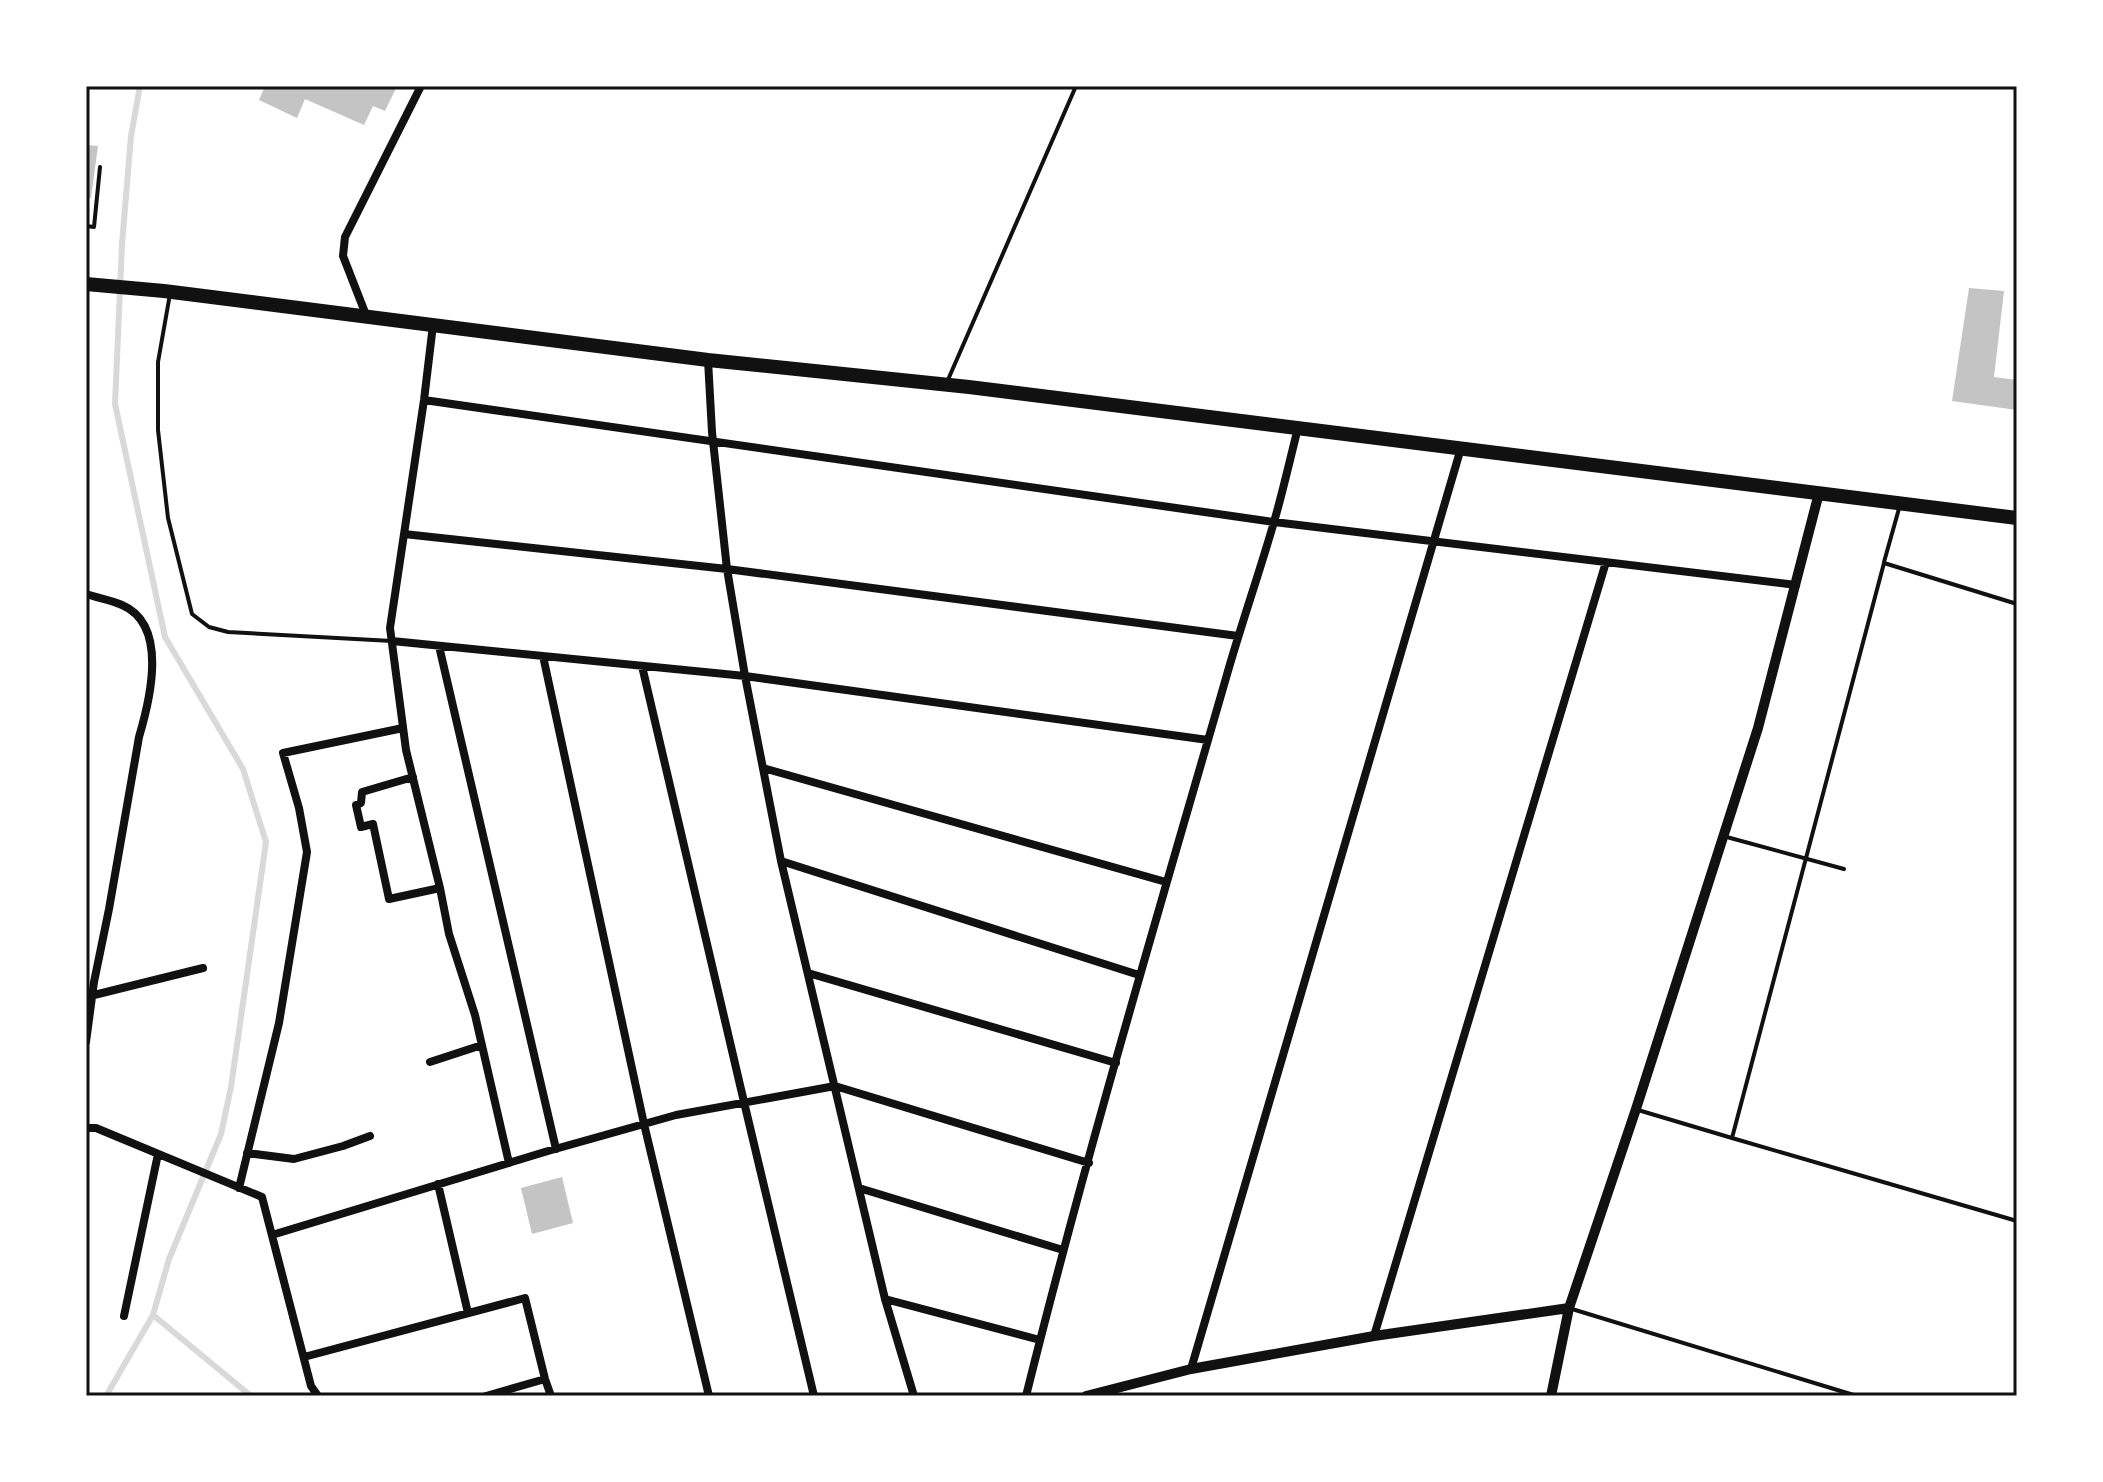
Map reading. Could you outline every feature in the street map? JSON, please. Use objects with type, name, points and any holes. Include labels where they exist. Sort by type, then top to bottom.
[{"type":"main road","points":[[86,284],[366,315],[708,360],[947,384],[2017,518]]},
{"type":"street","points":[[366,315],[343,256],[345,237],[421,86]]},
{"type":"street","points":[[433,324],[390,628],[403,728],[413,777],[449,934],[475,1015],[509,1163]]},
{"type":"street","points":[[708,360],[727,569],[781,861],[885,1299],[914,1396]]},
{"type":"street","points":[[424,400],[1274,522],[1796,585]]},
{"type":"street","points":[[1026,1396],[1139,975],[1274,522],[1298,428]]},
{"type":"street","points":[[1191,1369],[1462,448]]},
{"type":"street","points":[[1551,1396],[1569,1308],[1758,728],[1819,493]]},
{"type":"street","points":[[404,534],[727,569],[1238,636]]},
{"type":"street","points":[[1374,1336],[1606,562]]},
{"type":"street","points":[[86,594],[125,606],[145,625],[154,654],[109,909],[89,996],[86,1042]]},
{"type":"street","points":[[392,641],[745,676],[1208,740]]},
{"type":"street","points":[[439,646],[556,1149]]},
{"type":"street","points":[[543,656],[644,1124],[709,1396]]},
{"type":"street","points":[[642,666],[814,1396]]},
{"type":"street","points":[[239,1188],[279,1023],[307,852],[299,808],[283,753],[403,728]]},
{"type":"street","points":[[763,768],[1166,882]]},
{"type":"street","points":[[413,777],[362,792],[361,803],[356,805],[361,827],[373,824],[389,899],[440,888]]},
{"type":"street","points":[[781,861],[1139,975]]},
{"type":"street","points":[[89,996],[203,968]]},
{"type":"street","points":[[808,973],[1116,1063]]},
{"type":"street","points":[[430,1062],[482,1045]]},
{"type":"street","points":[[272,1235],[676,1115],[835,1086],[1089,1163]]},
{"type":"street","points":[[86,1128],[96,1128],[262,1197],[311,1386],[318,1396]]},
{"type":"street","points":[[247,1153],[294,1159],[370,1136]]},
{"type":"street","points":[[124,1316],[158,1154]]},
{"type":"street","points":[[438,1184],[468,1313]]},
{"type":"street","points":[[859,1188],[1063,1250]]},
{"type":"street","points":[[304,1357],[525,1298],[551,1396]]},
{"type":"street","points":[[885,1299],[1040,1340]]},
{"type":"street","points":[[1086,1396],[1191,1369],[1374,1336],[1569,1308]]},
{"type":"street","points":[[486,1396],[545,1379]]},
{"type":"lane","points":[[947,384],[1076,86]]},
{"type":"lane","points":[[86,226],[94,227],[100,167]]},
{"type":"lane","points":[[167,291],[158,362],[158,430],[168,518],[192,614],[209,627],[228,632],[392,641]]},
{"type":"lane","points":[[1732,1138],[1901,503]]},
{"type":"lane","points":[[1884,563],[2017,604]]},
{"type":"lane","points":[[1723,836],[1844,869]]},
{"type":"lane","points":[[1636,1109],[2017,1221]]},
{"type":"lane","points":[[1569,1308],[1857,1396]]},
{"type":"building","points":[[265,86],[397,86],[385,111],[373,106],[364,125],[305,99],[297,118],[259,100]]},
{"type":"building","points":[[86,145],[98,146],[91,198],[86,198]]},
{"type":"building","points":[[1969,288],[2004,291],[1994,377],[2017,380],[2017,410],[1952,401]]},
{"type":"building","points":[[562,1177],[573,1223],[532,1234],[521,1188]]},
{"type":"waterway","points":[[106,1396],[153,1315],[169,1259],[221,1134],[231,1087],[266,842],[243,769],[165,637],[115,404],[122,244],[131,136],[140,86]]},
{"type":"waterway","points":[[153,1315],[251,1396]]}]
